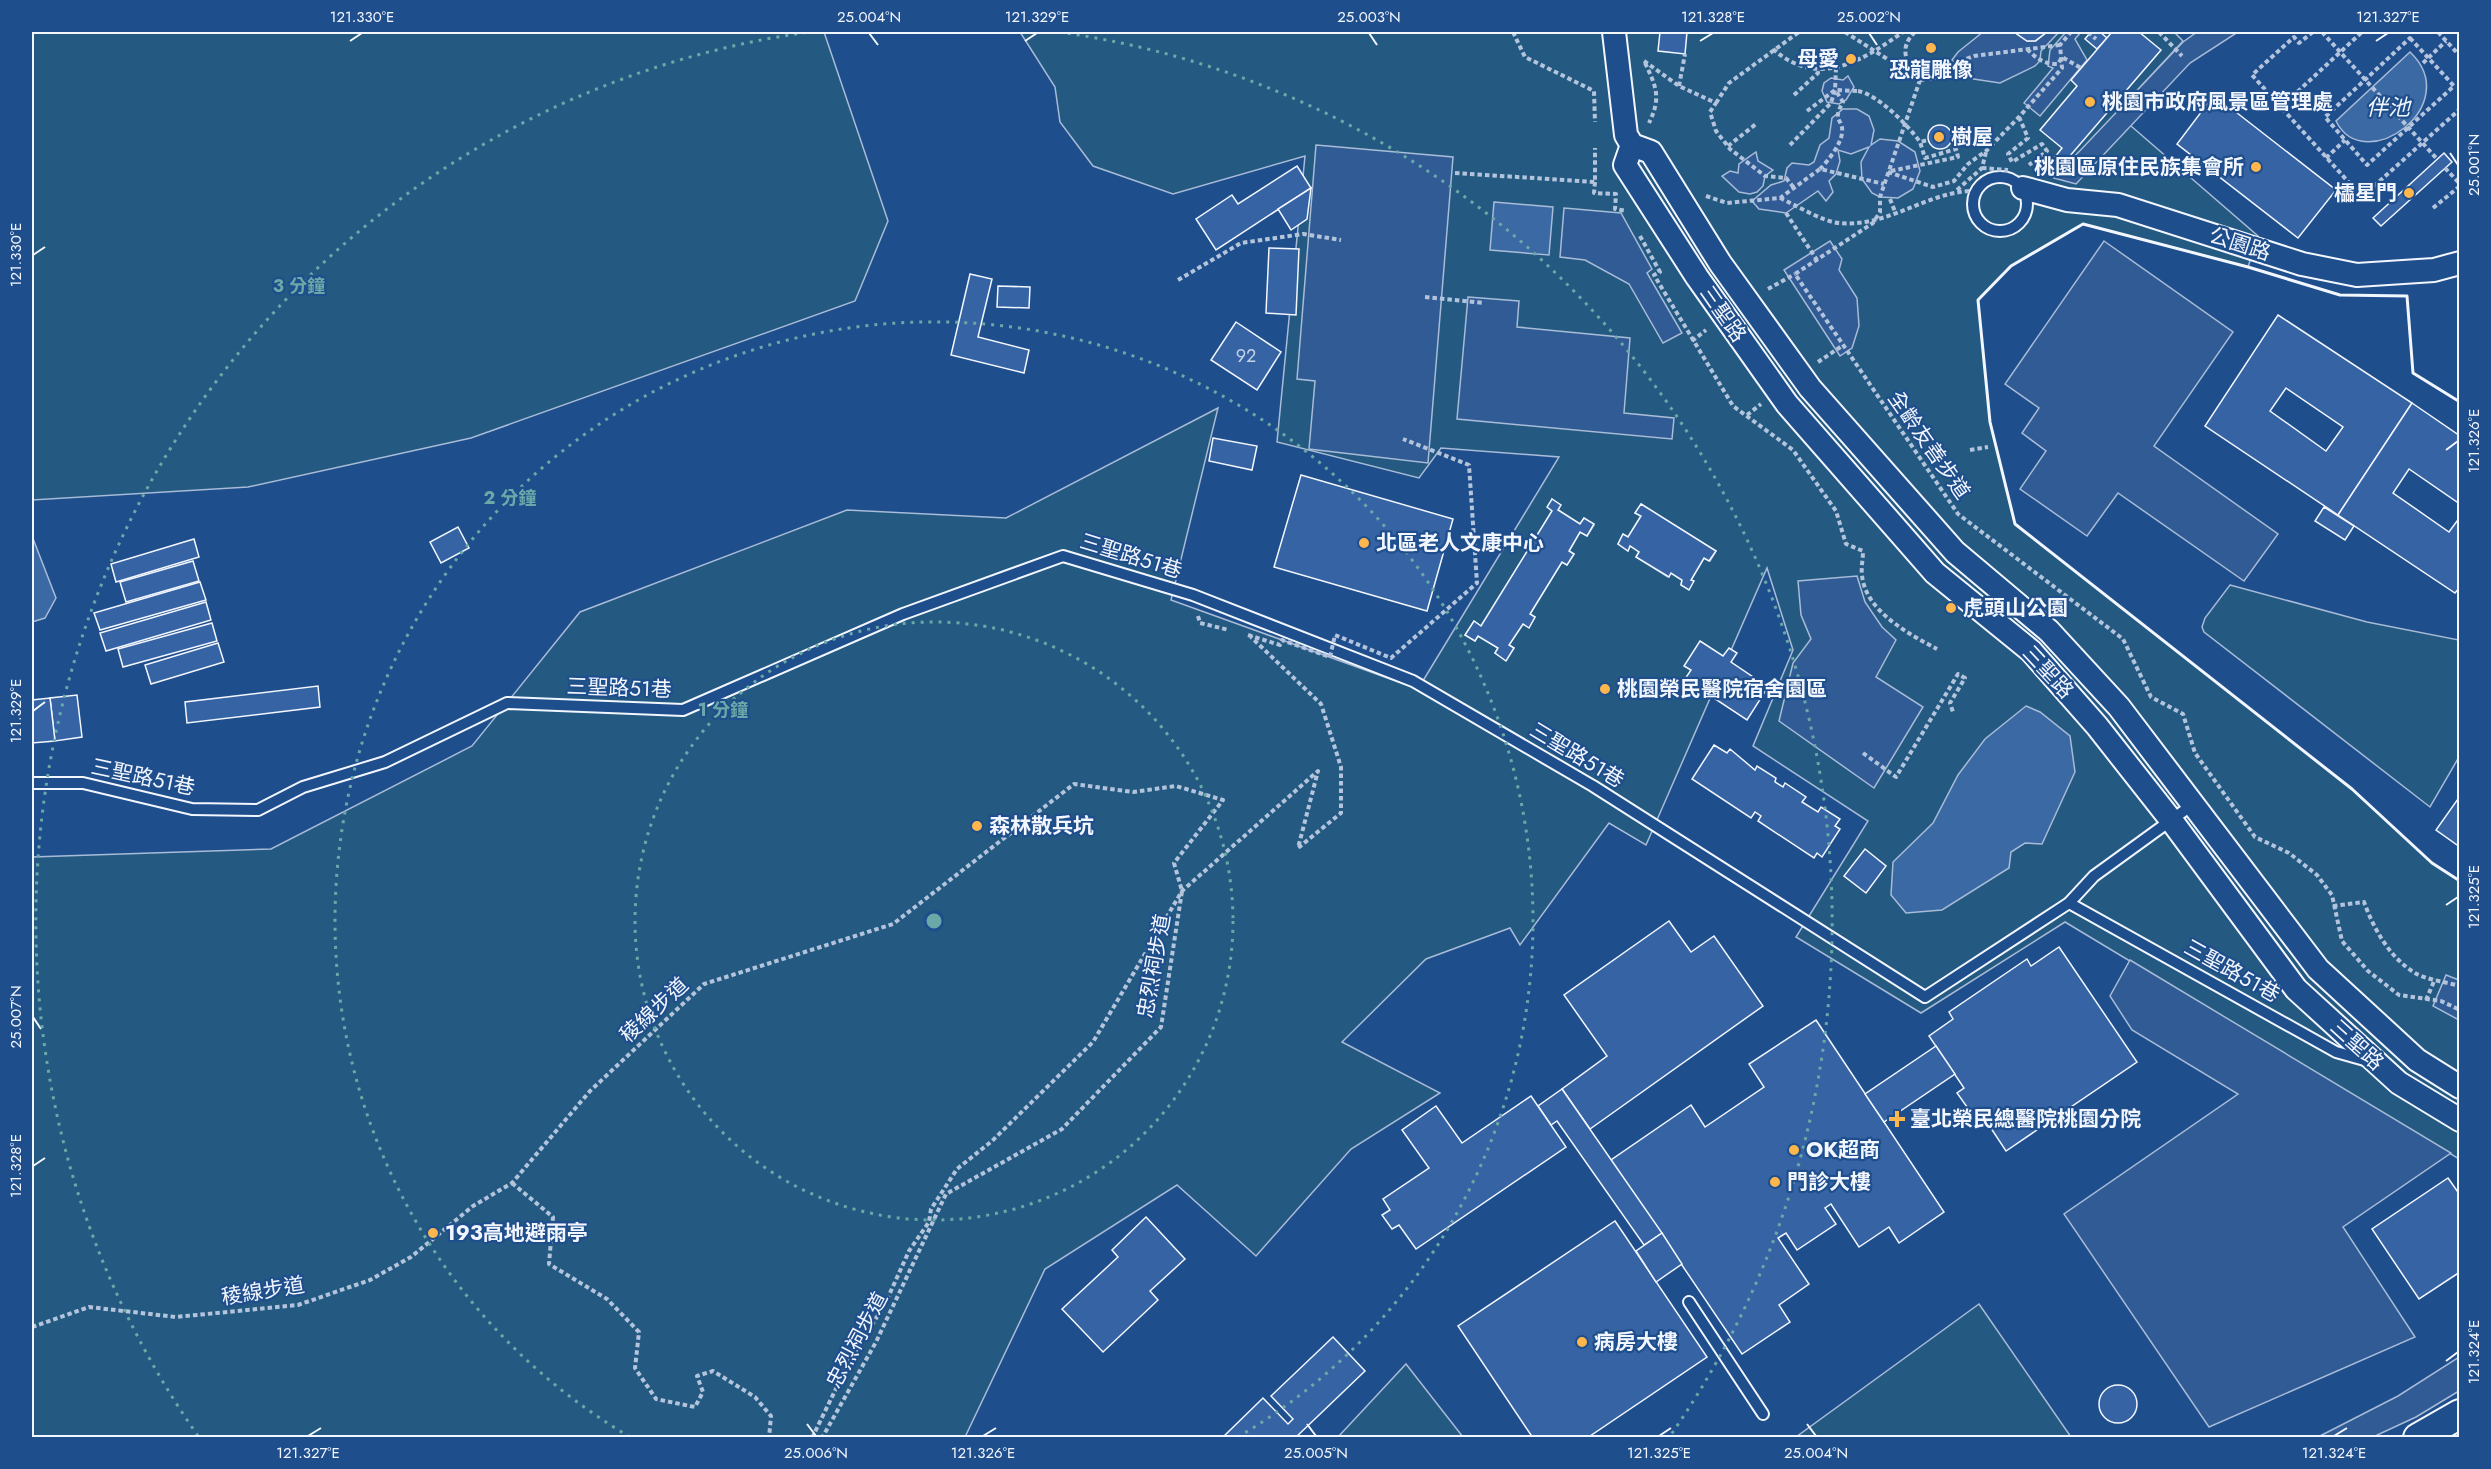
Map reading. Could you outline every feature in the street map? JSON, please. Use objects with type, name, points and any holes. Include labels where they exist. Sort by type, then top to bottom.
[{"type":"street","name":"三聖路","points":[[1614,32],[1626,135],[1632,145],[1651,152],[1720,262],[1810,388],[1955,552],[2049,631],[2119,707],[2318,969],[2417,1060],[2460,1087]]},
{"type":"street","name":"三聖路","points":[[1632,145],[1625,165],[1697,277],[1787,404],[1935,573],[2031,651],[2097,726],[2171,820],[2295,989],[2399,1083],[2460,1120]]},
{"type":"street","name":"公園路","points":[[2017,177],[2067,200],[2118,206],[2302,264],[2357,275],[2434,270],[2460,263]]},
{"type":"street","points":[[2426,1436],[2460,1414]]},
{"type":"lane","name":"公園路","points":[[1976,191],[1981,183],[1999,176],[2017,177]]},
{"type":"lane","points":[[1976,191],[1973,207],[1978,219],[1988,228],[2001,231],[2014,227],[2025,215],[2027,197],[2017,177]]},
{"type":"lane","name":"三聖路51巷","points":[[32,783],[83,783],[192,809],[258,810],[303,787],[385,762],[507,702],[684,710],[903,614],[1063,556],[1193,595],[1413,681],[1593,786],[1925,997],[2069,903],[2094,876],[2192,805]]},
{"type":"lane","name":"三聖路51巷","points":[[2069,903],[2336,1052],[2380,1065]]},
{"type":"lane","points":[[1689,1302],[1763,1414]]},
{"type":"path","points":[[1513,32],[1525,57],[1594,91],[1594,122]]},
{"type":"path","points":[[1794,188],[1786,178],[1765,176],[1728,146],[1716,131],[1710,112],[1729,83],[1799,32]]},
{"type":"path","points":[[1845,32],[1920,80],[1935,78],[1953,64],[1974,56],[2060,45],[2071,32]]},
{"type":"path","points":[[1773,49],[1787,61],[1817,69],[1836,68],[1875,52],[1904,32]]},
{"type":"path","points":[[1915,32],[1905,44],[1904,53],[1907,62],[1920,80]]},
{"type":"path","points":[[2088,32],[2096,39]]},
{"type":"path","points":[[2159,32],[2182,56]]},
{"type":"path","points":[[2310,32],[2299,43],[2294,37],[2252,75],[2362,198],[2460,109]]},
{"type":"path","points":[[2322,32],[2437,159]]},
{"type":"path","points":[[2281,107],[2362,32]]},
{"type":"path","points":[[2438,32],[2460,56]]},
{"type":"path","points":[[2410,38],[2429,57],[2454,86],[2367,165],[2325,117],[2410,38]]},
{"type":"path","points":[[2423,63],[2446,40]]},
{"type":"path","points":[[1888,171],[1932,187],[1954,181],[1968,164],[1986,151],[2019,117],[2062,68],[2060,45]]},
{"type":"path","points":[[2027,49],[2040,61],[2048,64],[2058,64],[2062,57]]},
{"type":"path","points":[[1679,86],[1685,54]]},
{"type":"path","points":[[2062,57],[2081,68]]},
{"type":"path","points":[[1632,145],[1649,124],[1658,104],[1654,81],[1644,62],[1679,86],[1716,103]]},
{"type":"path","points":[[1790,145],[1814,123],[1830,104],[1836,90],[1836,68]]},
{"type":"path","points":[[1794,95],[1818,74],[1817,69]]},
{"type":"path","points":[[1873,223],[1880,212],[1880,197],[1920,80]]},
{"type":"path","points":[[1807,111],[1836,90],[1869,93],[1896,116],[1920,142],[1924,158],[1956,149],[1958,157],[1919,167],[1888,171]]},
{"type":"path","points":[[1752,201],[1780,198],[1820,169],[1842,136],[1837,113],[1843,102],[1836,90]]},
{"type":"path","points":[[1982,168],[2017,177],[2047,151],[2042,144],[2012,162],[2008,154],[2028,138],[2019,117]]},
{"type":"path","points":[[1728,146],[1756,124]]},
{"type":"path","points":[[1920,142],[1928,140]]},
{"type":"path","points":[[2326,158],[2345,140]]},
{"type":"path","points":[[1595,148],[1594,193],[1616,194],[1615,209],[1626,211],[1631,221]]},
{"type":"path","points":[[1957,191],[1982,168],[1986,151]]},
{"type":"path","points":[[2433,208],[2460,185],[2445,168]]},
{"type":"path","points":[[1820,169],[1884,184]]},
{"type":"path","points":[[1455,173],[1595,182]]},
{"type":"path","points":[[1767,289],[1795,274],[1873,223],[1957,191],[1976,191]]},
{"type":"path","points":[[1780,198],[1837,223],[1873,223]]},
{"type":"path","points":[[1890,199],[1896,214]]},
{"type":"path","points":[[1786,213],[1817,260]]},
{"type":"path","points":[[1637,231],[1660,272],[1654,275],[1733,406],[1793,450],[1836,511],[1846,544],[1863,551],[1862,576],[1874,603],[1893,625],[1937,650]]},
{"type":"path","points":[[1178,280],[1241,243],[1303,234],[1341,240]]},
{"type":"path","name":"全齡友善步道","points":[[1795,274],[1958,514],[2123,639],[2151,697],[2183,714],[2195,753],[2255,837],[2289,854],[2317,875],[2332,895],[2342,941],[2368,971],[2399,995],[2441,1001],[2460,1010]]},
{"type":"path","points":[[1425,297],[1484,303]]},
{"type":"path","points":[[1692,340],[1708,329]]},
{"type":"path","points":[[1817,363],[1842,346]]},
{"type":"path","points":[[1747,415],[1761,404]]},
{"type":"path","name":"忠烈祠步道","points":[[822,1437],[876,1342],[946,1194],[1062,1129],[1161,1027],[1182,891],[1318,771],[1298,848],[1341,813],[1341,767],[1321,704],[1248,635],[1280,645],[1282,640],[1330,657],[1335,635],[1391,657],[1477,583],[1469,465],[1403,439]]},
{"type":"path","points":[[1970,450],[1988,447]]},
{"type":"path","points":[[1863,753],[1896,777],[1958,674],[1965,678],[1950,703],[1953,712]]},
{"type":"path","name":"稜線步道","points":[[32,1327],[89,1307],[176,1317],[298,1305],[370,1280],[411,1257],[473,1206],[512,1183],[590,1091],[704,984],[892,924],[1074,784],[1133,792],[1176,786],[1223,800],[1174,863],[1182,891]]},
{"type":"path","points":[[812,1437],[850,1360],[885,1304],[909,1251],[929,1222],[931,1209],[957,1169],[992,1141],[1093,1042],[1182,891]]},
{"type":"path","points":[[2333,906],[2364,902],[2373,928],[2388,948],[2415,973],[2460,986]]},
{"type":"path","points":[[2426,1000],[2435,979]]},
{"type":"path","points":[[512,1183],[553,1217],[549,1264],[607,1299],[639,1332],[635,1368],[656,1399],[695,1407],[703,1392],[697,1376],[713,1371],[755,1397],[771,1416],[769,1437]]},
{"type":"shaded area","points":[[32,32],[824,32],[888,221],[855,301],[471,438],[248,487],[32,500]]},
{"type":"shaded area","points":[[1020,32],[2174,32],[2183,41],[2116,113],[2258,236],[2248,267],[2083,224],[2011,266],[1978,300],[1990,422],[2015,524],[2352,789],[2432,863],[2459,881],[2459,1159],[2065,922],[1921,1013],[1796,937],[1868,821],[1753,746],[1793,650],[1767,568],[1646,845],[1609,823],[1520,945],[1510,928],[1426,959],[1342,1042],[1440,1093],[1351,1149],[1256,1256],[1177,1185],[1045,1269],[965,1437],[32,1437],[32,857],[271,849],[472,746],[580,612],[847,510],[1006,518],[1218,408],[1171,600],[1418,689],[1559,457],[1441,448],[1419,478],[1277,442],[1305,156],[1173,194],[1093,166],[1060,122],[1055,87]],"holes":[[[1552,499],[1560,505],[1558,510],[1580,524],[1584,518],[1594,525],[1587,536],[1580,532],[1569,551],[1574,554],[1567,565],[1562,562],[1530,614],[1535,617],[1529,627],[1523,624],[1509,645],[1514,648],[1506,660],[1495,653],[1498,648],[1478,636],[1475,641],[1465,635],[1474,621],[1481,626],[1552,511]],[[1641,504],[1716,551],[1710,561],[1704,558],[1688,589],[1681,585],[1682,580],[1671,573],[1668,577],[1636,557],[1639,552],[1630,546],[1628,550],[1618,544],[1623,534],[1628,537],[1641,516],[1635,513]]]},
{"type":"shaded area","points":[[1983,32],[2014,32],[2027,41],[2036,41],[2047,32],[2059,32],[2041,51],[2040,61],[2035,66],[2000,83],[1967,78],[1952,60],[1958,52]]},
{"type":"shaded area","points":[[2066,32],[2081,32],[2075,39],[2087,60],[2040,116],[2024,103],[2053,68],[2048,66],[2050,50]]},
{"type":"shaded area","points":[[2197,32],[2238,32],[2190,63],[2076,184],[2054,178],[2183,42]]},
{"type":"shaded area","points":[[1848,76],[1854,87],[1846,100],[1839,104],[1827,102],[1822,91],[1824,83],[1831,78],[1843,80]]},
{"type":"shaded area","points":[[1843,109],[1857,109],[1869,116],[1874,130],[1871,145],[1880,139],[1898,141],[1915,152],[1920,171],[1913,189],[1898,198],[1880,197],[1872,193],[1862,179],[1861,162],[1869,147],[1851,154],[1838,150],[1840,161],[1836,174],[1829,181],[1833,192],[1826,201],[1818,191],[1786,213],[1759,209],[1752,201],[1771,185],[1784,181],[1787,168],[1792,163],[1809,165],[1814,162],[1820,145],[1829,138],[1832,118]]},
{"type":"shaded area","points":[[1316,145],[1453,157],[1428,463],[1309,449],[1315,381],[1297,379]]},
{"type":"shaded area","points":[[1756,152],[1758,161],[1773,170],[1765,176],[1763,186],[1757,192],[1750,194],[1739,192],[1722,176],[1730,171],[1738,173],[1739,164]]},
{"type":"shaded area","points":[[1564,208],[1621,213],[1652,269],[1647,273],[1682,333],[1663,343],[1629,284],[1585,260],[1560,257]]},
{"type":"shaded area","points":[[1830,241],[1842,259],[1839,270],[1857,298],[1859,326],[1852,348],[1840,356],[1784,270]]},
{"type":"shaded area","points":[[2104,241],[2233,332],[2154,446],[2278,534],[2244,581],[2118,493],[2087,536],[2020,489],[2046,451],[2022,433],[2039,408],[2005,384]]},
{"type":"shaded area","points":[[1468,297],[1519,301],[1517,327],[1630,338],[1624,413],[1674,418],[1672,439],[1457,419]]},
{"type":"shaded area","points":[[1857,576],[1865,602],[1882,627],[1896,640],[1876,677],[1923,707],[1874,788],[1779,721],[1793,663],[1811,639],[1801,615],[1798,581]]},
{"type":"shaded area","points":[[2230,585],[2367,622],[2459,640],[2459,757],[2430,807],[2204,632],[2202,627],[2205,618]]},
{"type":"shaded area","points":[[2130,960],[2451,1153],[2343,1227],[2415,1337],[2209,1427],[2064,1214],[2238,1094],[2132,1030],[2110,996]]},
{"type":"shaded area","points":[[2446,975],[2459,980],[2459,1020],[2433,1006]]},
{"type":"shaded area","points":[[1979,1304],[2071,1437],[1796,1437]]},
{"type":"shaded area","points":[[2459,1357],[2459,1391],[2416,1417],[2373,1437],[2318,1437],[2398,1396]]},
{"type":"shaded area","points":[[1406,1364],[1463,1437],[1338,1437]]},
{"type":"water","name":"伴池","points":[[2410,52],[2424,73],[2426,93],[2419,112],[2405,128],[2386,138],[2367,142],[2350,137],[2336,121]]},
{"type":"water","points":[[1494,202],[1553,207],[1549,255],[1490,250]]},
{"type":"water","points":[[32,536],[56,598],[45,618],[32,622]]},
{"type":"water","points":[[2026,706],[2040,712],[2070,736],[2075,772],[2042,844],[2025,843],[2011,852],[2009,868],[1942,910],[1906,913],[1891,895],[1893,862],[1933,823],[1958,775],[1985,739]]},
{"type":"building","points":[[1660,32],[1687,32],[1685,54],[1658,51]]},
{"type":"building","points":[[2014,32],[2047,32],[2035,41],[2027,41]]},
{"type":"building","points":[[2091,32],[2100,32],[2107,38],[2097,49],[2085,39]]},
{"type":"building","name":"桃園市政府風景區管理處","points":[[2112,32],[2139,32],[2161,50],[2063,164],[2055,157],[2062,148],[2040,130],[2077,86],[2071,80]]},
{"type":"building","name":"桃園區原住民族集會所","points":[[2214,95],[2336,190],[2298,238],[2177,144]]},
{"type":"building","name":"樹屋","points":[[1940,125],[1949,128],[1952,137],[1949,146],[1940,149],[1931,146],[1928,137],[1931,128]]},
{"type":"building","name":"櫺星門","points":[[2444,153],[2452,162],[2381,226],[2373,218]]},
{"type":"building","points":[[1297,166],[1311,188],[1216,250],[1196,219],[1232,195],[1238,204]]},
{"type":"building","points":[[1311,188],[1307,219],[1291,230],[1278,209]]},
{"type":"building","points":[[1269,248],[1299,249],[1296,315],[1266,313]]},
{"type":"building","points":[[970,274],[992,279],[978,337],[1029,350],[1024,373],[951,355]]},
{"type":"building","points":[[998,286],[1030,287],[1029,308],[997,307]]},
{"type":"building","points":[[2278,315],[2412,403],[2338,515],[2205,426]],"holes":[[[2286,388],[2343,427],[2326,451],[2270,411]]]},
{"type":"building","points":[[1236,322],[1281,352],[1257,390],[1211,360]]},
{"type":"building","points":[[2412,403],[2460,436],[2460,504],[2409,469],[2393,493],[2449,532],[2460,517],[2460,587],[2455,593],[2338,515]]},
{"type":"building","points":[[1213,438],[1257,446],[1252,470],[1209,461]]},
{"type":"building","name":"北區老人文康中心","points":[[1301,475],[1453,519],[1427,611],[1274,567]]},
{"type":"building","points":[[1552,499],[1561,505],[1558,510],[1580,524],[1584,518],[1594,524],[1587,536],[1580,532],[1569,551],[1574,554],[1567,565],[1562,562],[1530,614],[1535,617],[1529,628],[1523,624],[1509,645],[1514,648],[1506,661],[1495,653],[1498,648],[1478,636],[1475,641],[1465,635],[1474,621],[1481,626],[1552,511],[1547,507]]},
{"type":"building","points":[[1641,504],[1716,551],[1709,561],[1704,558],[1691,580],[1694,581],[1689,590],[1681,585],[1682,580],[1671,573],[1669,577],[1636,557],[1639,552],[1630,546],[1628,551],[1618,544],[1623,534],[1628,537],[1641,516],[1635,513]]},
{"type":"building","points":[[2324,507],[2354,526],[2345,540],[2315,521]]},
{"type":"building","points":[[458,527],[469,548],[441,563],[430,542]]},
{"type":"building","points":[[194,539],[199,557],[116,582],[111,564]]},
{"type":"building","points":[[193,561],[199,581],[126,602],[120,582]]},
{"type":"building","points":[[200,582],[206,600],[100,630],[94,613]]},
{"type":"building","points":[[206,602],[211,620],[106,651],[100,633]]},
{"type":"building","points":[[212,623],[217,641],[123,667],[118,649]]},
{"type":"building","points":[[1700,641],[1723,656],[1729,648],[1737,653],[1731,662],[1768,687],[1747,720],[1685,679],[1691,670],[1684,666]]},
{"type":"building","points":[[218,643],[224,662],[151,684],[145,665]]},
{"type":"building","points":[[318,686],[320,707],[187,723],[185,702]]},
{"type":"building","points":[[77,695],[82,737],[55,741],[50,698]]},
{"type":"building","points":[[50,698],[55,741],[32,743],[32,700]]},
{"type":"building","points":[[1714,745],[1727,753],[1730,749],[1755,770],[1757,766],[1776,778],[1775,782],[1783,787],[1785,783],[1806,797],[1802,802],[1818,812],[1821,807],[1840,819],[1835,826],[1840,829],[1822,857],[1817,853],[1814,858],[1758,821],[1761,816],[1755,812],[1751,818],[1692,779]]},
{"type":"building","points":[[2460,796],[2460,847],[2436,830]]},
{"type":"building","points":[[1865,849],[1886,866],[1866,893],[1844,876]]},
{"type":"building","points":[[1669,921],[1691,952],[1714,936],[1763,1006],[1590,1129],[1562,1089],[1607,1056],[1564,995]]},
{"type":"building","points":[[2059,947],[2137,1062],[2006,1151],[1979,1110],[1972,1114],[1957,1093],[1964,1088],[1929,1036],[1953,1019],[1949,1012],[2027,959],[2031,966]]},
{"type":"building","name":"門診大樓","points":[[1816,1020],[1944,1212],[1899,1243],[1889,1227],[1859,1247],[1831,1204],[1825,1208],[1836,1224],[1797,1250],[1786,1233],[1778,1238],[1809,1284],[1779,1305],[1790,1322],[1742,1354],[1611,1160],[1691,1105],[1705,1127],[1764,1087],[1749,1064]]},
{"type":"building","points":[[1936,1046],[1955,1074],[1884,1122],[1865,1094]]},
{"type":"building","points":[[1562,1089],[1662,1233],[1644,1245],[1557,1121],[1551,1125],[1538,1106]]},
{"type":"building","points":[[1531,1096],[1566,1147],[1416,1249],[1399,1225],[1392,1229],[1382,1215],[1390,1210],[1383,1199],[1429,1168],[1402,1130],[1436,1106],[1462,1143]]},
{"type":"building","points":[[2448,1178],[2460,1195],[2460,1272],[2419,1299],[2372,1229]]},
{"type":"building","points":[[1146,1217],[1185,1259],[1150,1291],[1158,1300],[1103,1352],[1062,1309],[1118,1257],[1112,1250]]},
{"type":"building","name":"病房大樓","points":[[1615,1221],[1707,1357],[1587,1438],[1533,1438],[1458,1326]]},
{"type":"building","points":[[1662,1233],[1682,1264],[1656,1282],[1636,1251]]},
{"type":"building","points":[[1333,1337],[1365,1371],[1295,1438],[1222,1438],[1263,1398],[1288,1424],[1293,1419],[1271,1396]]},
{"type":"building","points":[[2118,1385],[2131,1391],[2137,1404],[2131,1417],[2118,1423],[2105,1417],[2099,1404],[2105,1391]]},
{"type":"wall","points":[[2460,402],[2413,373],[2407,296],[2340,295],[2248,267],[2083,224],[2011,266],[1978,300],[1990,422],[2015,524],[2352,789],[2432,863],[2460,881]]},
{"type":"place","name":"恐龍雕像","points":[[1931,48]]},
{"type":"place","name":"母愛","points":[[1851,59]]},
{"type":"place","name":"桃園市政府風景區管理處","points":[[2090,102]]},
{"type":"place","name":"樹屋","points":[[1939,137]]},
{"type":"place","name":"桃園區原住民族集會所","points":[[2256,167]]},
{"type":"place","name":"櫺星門","points":[[2409,193]]},
{"type":"place","name":"北區老人文康中心","points":[[1364,543]]},
{"type":"place","name":"虎頭山公園","points":[[1951,608]]},
{"type":"place","name":"桃園榮民醫院宿舍園區","points":[[1605,689]]},
{"type":"place","name":"森林散兵坑","points":[[977,826]]},
{"type":"place","name":"臺北榮民總醫院桃園分院","points":[[1897,1119]]},
{"type":"place","name":"OK超商","points":[[1794,1150]]},
{"type":"place","name":"門診大樓","points":[[1775,1182]]},
{"type":"place","name":"193高地避雨亭","points":[[433,1233]]},
{"type":"place","name":"病房大樓","points":[[1582,1342]]}]
